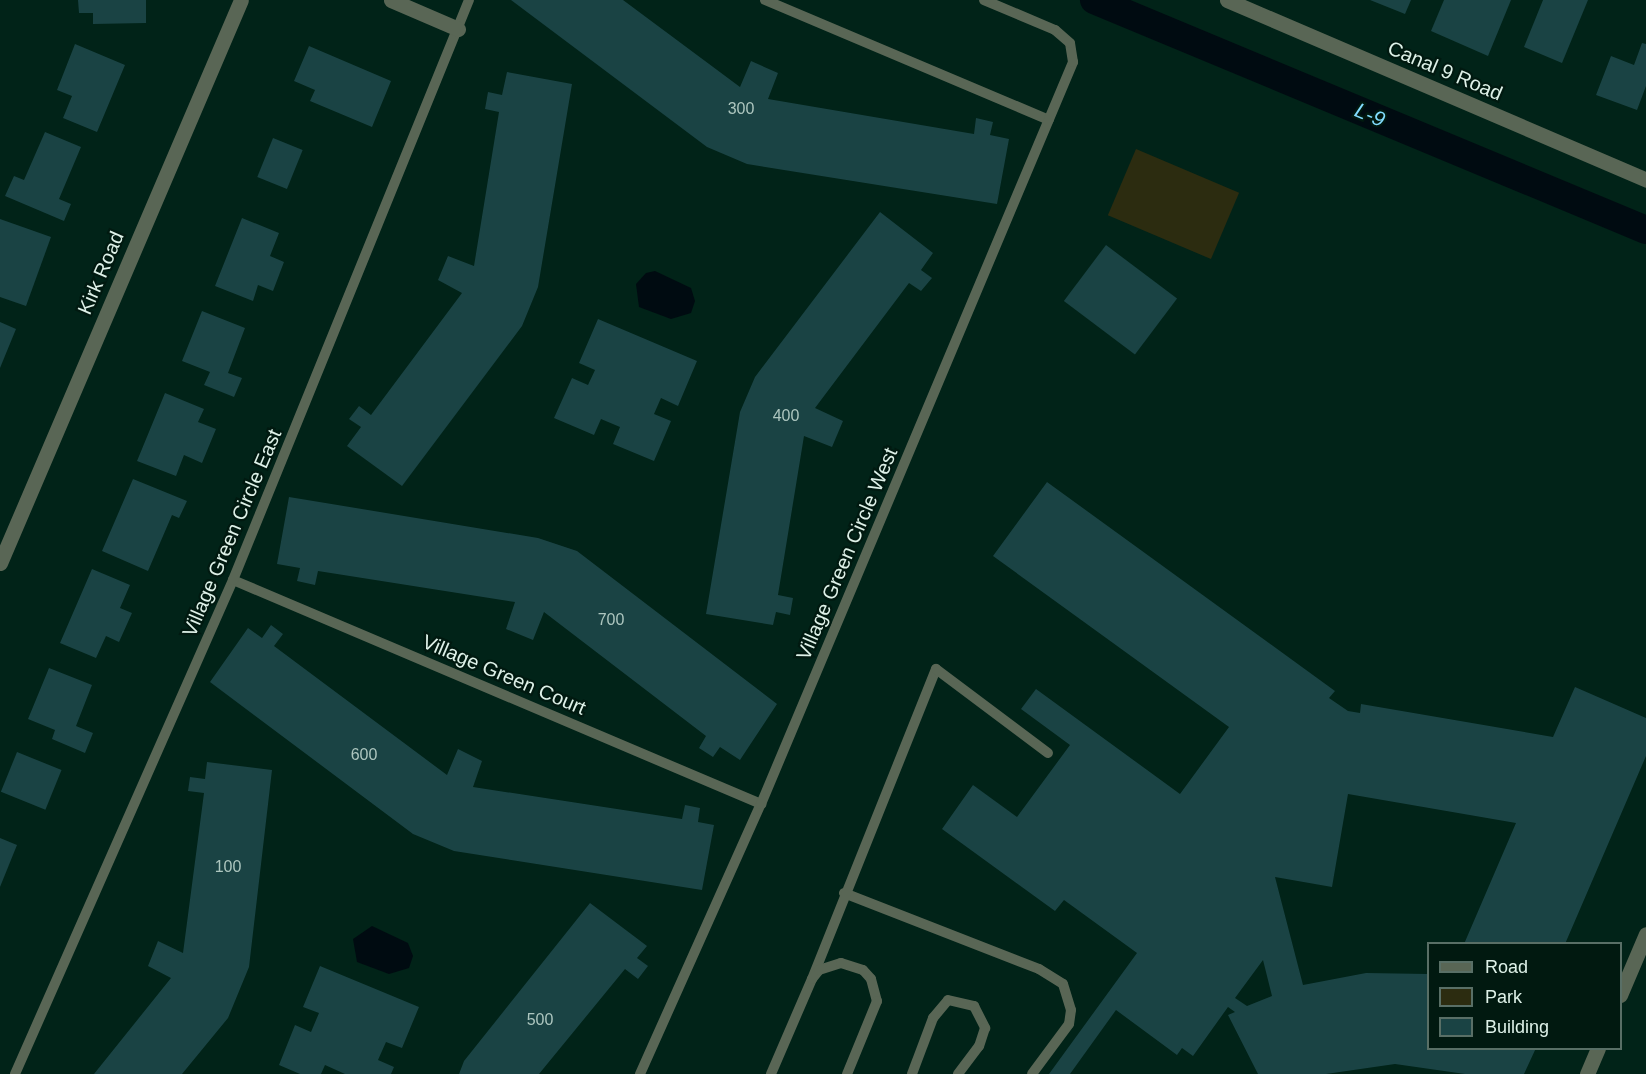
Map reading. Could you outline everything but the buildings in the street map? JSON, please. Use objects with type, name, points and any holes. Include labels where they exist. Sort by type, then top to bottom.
[{"type":"street","name":"Kirk Road","points":[[0,563],[241,0]]},
{"type":"street","points":[[391,0],[458,28]]},
{"type":"street","name":"Canal 9 Road","points":[[1227,0],[1646,180]]},
{"type":"street","points":[[1622,990],[1646,934]]},
{"type":"street","points":[[1587,1074],[1597,1050]]},
{"type":"lane","name":"Village Green Circle East","points":[[15,1074],[233,580],[469,0]]},
{"type":"lane","points":[[765,0],[1048,120]]},
{"type":"lane","name":"Village Green Circle West","points":[[640,1074],[761,804],[1073,62],[1070,43],[1055,30],[984,0]]},
{"type":"lane","name":"Village Green Court","points":[[233,580],[761,804]]},
{"type":"lane","points":[[771,1074],[812,979],[844,893],[936,669],[1048,753]]},
{"type":"lane","points":[[844,893],[1040,969],[1063,984],[1071,1010],[1062,1035],[1032,1074]]},
{"type":"lane","points":[[812,979],[819,970],[841,963],[863,970],[876,989],[874,1013],[847,1074]]},
{"type":"lane","points":[[912,1074],[933,1018],[948,1000],[974,1006],[985,1028],[979,1046],[958,1074]]},
{"type":"green space","points":[[1136,149],[1239,193],[1211,259],[1108,215]]},
{"type":"shaded area","points":[[655,271],[691,288],[695,301],[691,313],[671,319],[639,307],[636,284],[646,273]]},
{"type":"shaded area","points":[[372,926],[408,943],[413,956],[409,968],[389,974],[357,962],[353,939]]},
{"type":"waterway","name":"L-9","points":[[1094,0],[1646,230]]}]
